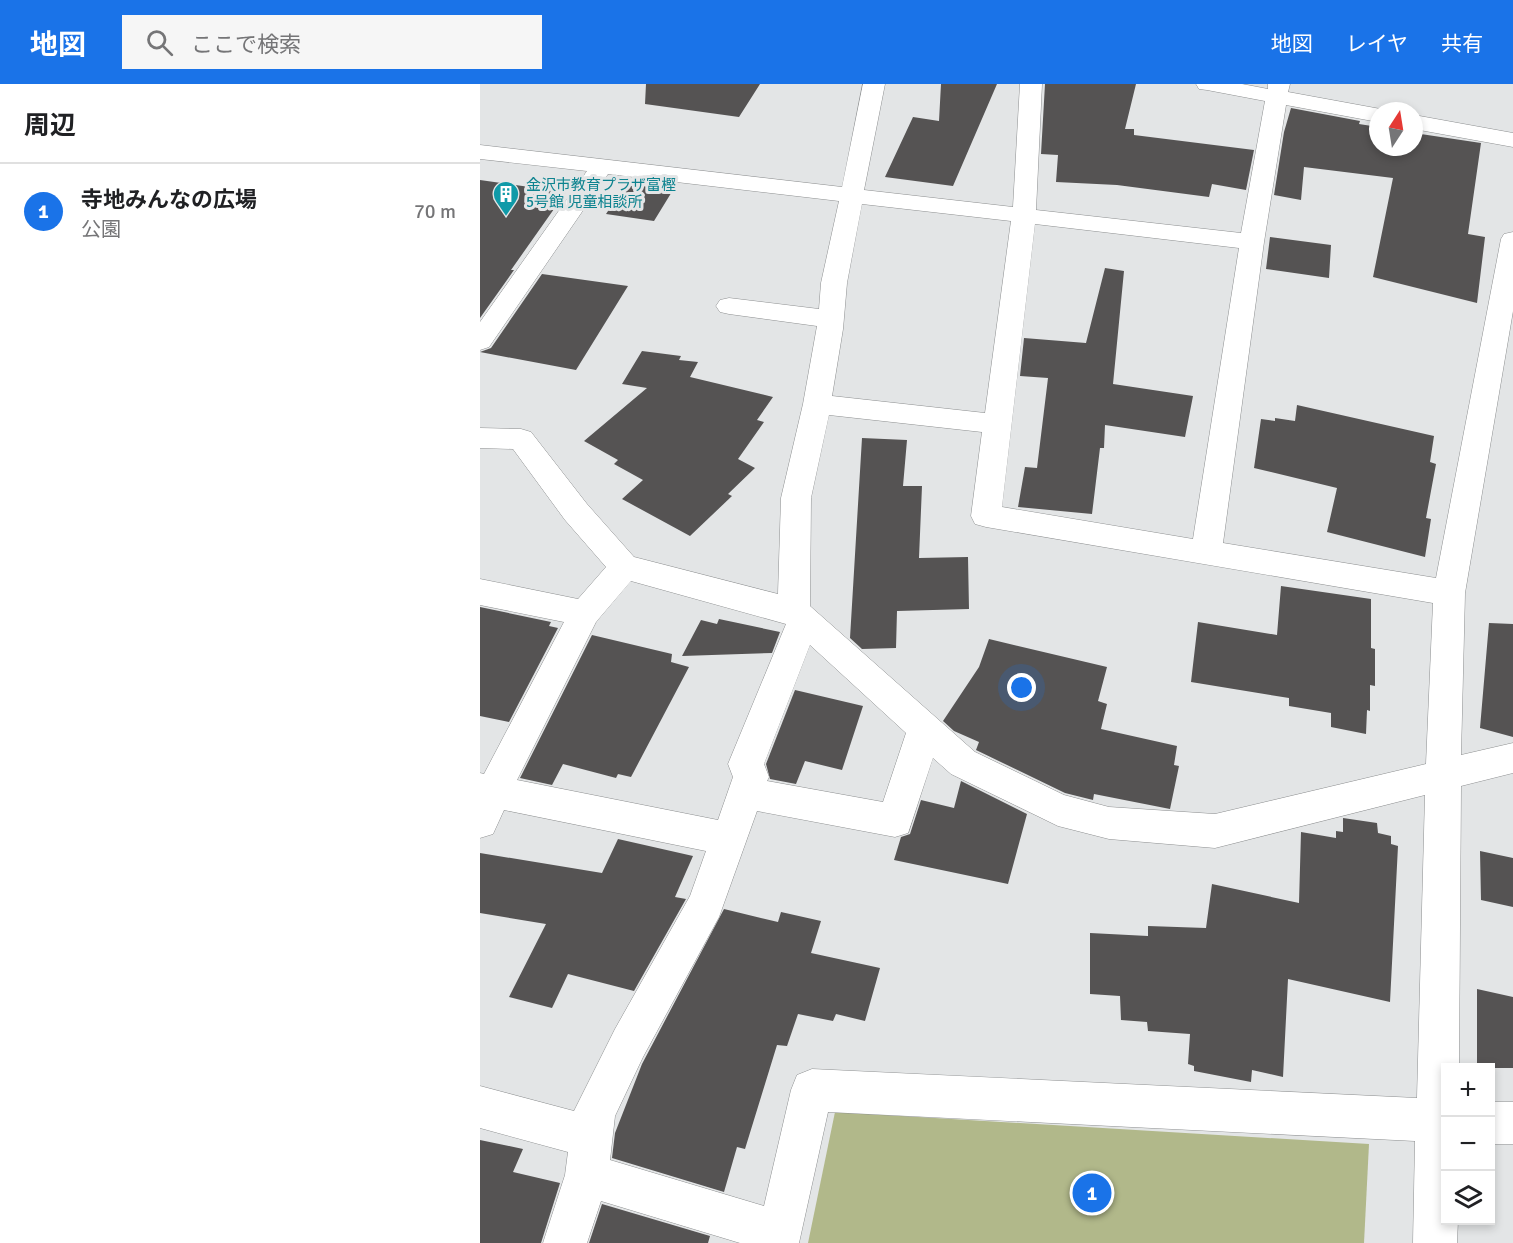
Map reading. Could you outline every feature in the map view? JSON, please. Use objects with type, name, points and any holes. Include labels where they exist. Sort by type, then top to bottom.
[{"type":"street","points":[[565,1243],[590,1156],[594,1113],[629,1043],[706,904],[751,777],[746,764],[799,616],[796,498],[817,404],[831,319],[834,283],[854,195],[874,84]]},
{"type":"street","points":[[1031,84],[1024,215],[986,516],[1449,592]]},
{"type":"street","points":[[1207,84],[1278,90],[1369,113]]},
{"type":"street","points":[[1206,552],[1252,242],[1278,90]]},
{"type":"street","points":[[1423,124],[1513,140]]},
{"type":"street","points":[[480,152],[1252,242]]},
{"type":"street","points":[[480,341],[602,166]]},
{"type":"street","points":[[1441,1117],[1443,774],[1449,592],[1513,239]]},
{"type":"street","points":[[729,306],[831,319]]},
{"type":"street","points":[[817,404],[998,424]]},
{"type":"street","points":[[480,438],[521,439],[576,512],[624,567],[799,616],[963,763],[1058,810],[1109,824],[1215,831],[1513,758]]},
{"type":"street","points":[[480,822],[488,790],[510,757],[585,613],[624,567]]},
{"type":"street","points":[[480,592],[585,613]]},
{"type":"street","points":[[745,794],[895,821],[925,729]]},
{"type":"street","points":[[488,790],[729,839]]},
{"type":"street","points":[[480,1107],[779,1238],[812,1090],[1441,1121],[1435,1243]]},
{"type":"street","points":[[1495,1123],[1513,1124]]},
{"type":"green space","points":[[835,1112],[1369,1144],[1364,1243],[808,1243]]},
{"type":"building","points":[[646,84],[760,84],[739,117],[645,104]]},
{"type":"building","points":[[941,84],[997,84],[953,186],[885,177],[913,117],[939,121]]},
{"type":"building","points":[[1045,84],[1136,84],[1125,129],[1134,129],[1134,135],[1254,150],[1246,190],[1212,184],[1209,197],[1117,185],[1056,182],[1058,155],[1041,154]]},
{"type":"building","points":[[1291,108],[1360,121],[1359,124],[1369,126],[1369,156],[1423,156],[1423,134],[1481,143],[1468,234],[1485,237],[1477,303],[1373,277],[1393,178],[1304,167],[1301,200],[1274,195],[1284,132]]},
{"type":"building","points":[[480,180],[566,192],[480,318]]},
{"type":"building","points":[[626,184],[673,190],[654,221],[606,214]]},
{"type":"building","points":[[1270,237],[1331,245],[1329,278],[1266,269]]},
{"type":"building","points":[[1105,268],[1124,271],[1113,384],[1193,396],[1185,437],[1105,425],[1104,448],[1100,448],[1092,514],[1018,507],[1025,467],[1037,468],[1048,378],[1020,376],[1024,338],[1086,343]]},
{"type":"building","points":[[542,274],[628,286],[576,370],[480,352],[491,348]]},
{"type":"building","points":[[642,351],[681,356],[679,360],[698,362],[690,377],[773,397],[757,420],[764,422],[738,459],[755,468],[728,494],[732,496],[690,536],[622,499],[643,480],[614,464],[618,460],[584,441],[647,388],[622,384]]},
{"type":"building","points":[[1297,405],[1434,436],[1430,462],[1436,464],[1426,518],[1431,519],[1425,557],[1327,532],[1337,488],[1254,468],[1261,419],[1275,421],[1275,418],[1295,421]]},
{"type":"building","points":[[862,438],[907,440],[903,486],[922,486],[919,558],[968,557],[969,609],[897,611],[896,648],[862,649],[850,638]]},
{"type":"building","points":[[1281,586],[1371,599],[1371,648],[1375,649],[1375,686],[1370,685],[1370,711],[1367,710],[1366,734],[1331,727],[1331,713],[1289,706],[1289,698],[1191,682],[1198,622],[1277,635]]},
{"type":"building","points":[[480,607],[551,622],[549,626],[558,628],[509,722],[480,716]]},
{"type":"building","points":[[719,619],[780,632],[772,653],[682,656],[701,620],[717,624]]},
{"type":"building","points":[[1489,623],[1513,624],[1513,737],[1480,728]]},
{"type":"building","points":[[592,635],[672,654],[671,662],[689,667],[631,777],[618,774],[616,778],[563,764],[552,785],[520,778]]},
{"type":"building","points":[[989,639],[1107,667],[1098,701],[1107,704],[1101,729],[1177,746],[1174,765],[1179,766],[1170,809],[1094,794],[1093,800],[1065,793],[976,750],[979,742],[954,731],[943,721],[979,667]]},
{"type":"building","points":[[795,690],[863,706],[842,770],[805,761],[796,784],[770,779],[766,764]]},
{"type":"building","points":[[961,781],[1027,814],[1008,884],[894,860],[901,837],[910,834],[921,800],[954,808]]},
{"type":"building","points":[[1343,818],[1377,823],[1378,833],[1391,836],[1391,844],[1398,846],[1390,1002],[1288,979],[1283,1077],[1252,1070],[1251,1082],[1194,1071],[1194,1066],[1188,1064],[1190,1034],[1148,1031],[1147,1022],[1121,1020],[1120,996],[1090,994],[1090,933],[1148,936],[1148,926],[1206,928],[1212,884],[1299,903],[1301,832],[1336,838],[1336,831],[1343,832]]},
{"type":"building","points":[[618,839],[693,856],[675,897],[686,899],[634,991],[568,974],[552,1008],[509,997],[546,924],[480,913],[480,853],[602,873]]},
{"type":"building","points":[[1480,851],[1513,858],[1513,907],[1481,900]]},
{"type":"building","points":[[724,909],[778,922],[781,912],[821,921],[811,953],[880,968],[865,1021],[836,1014],[833,1021],[798,1014],[787,1046],[777,1045],[745,1149],[737,1147],[724,1192],[612,1158],[615,1133],[642,1064]]},
{"type":"building","points":[[1477,989],[1513,997],[1513,1068],[1495,1068],[1495,1063],[1477,1063]]},
{"type":"building","points":[[480,1140],[523,1149],[513,1172],[560,1183],[541,1243],[480,1243]]},
{"type":"building","points":[[602,1204],[710,1236],[708,1243],[589,1243]]},
{"type":"place","name":"金沢市教育プラザ富樫 5号館 児童相談所","points":[[506,217]]},
{"type":"place","name":"寺地みんなの広場","points":[[1092,1193]]}]
